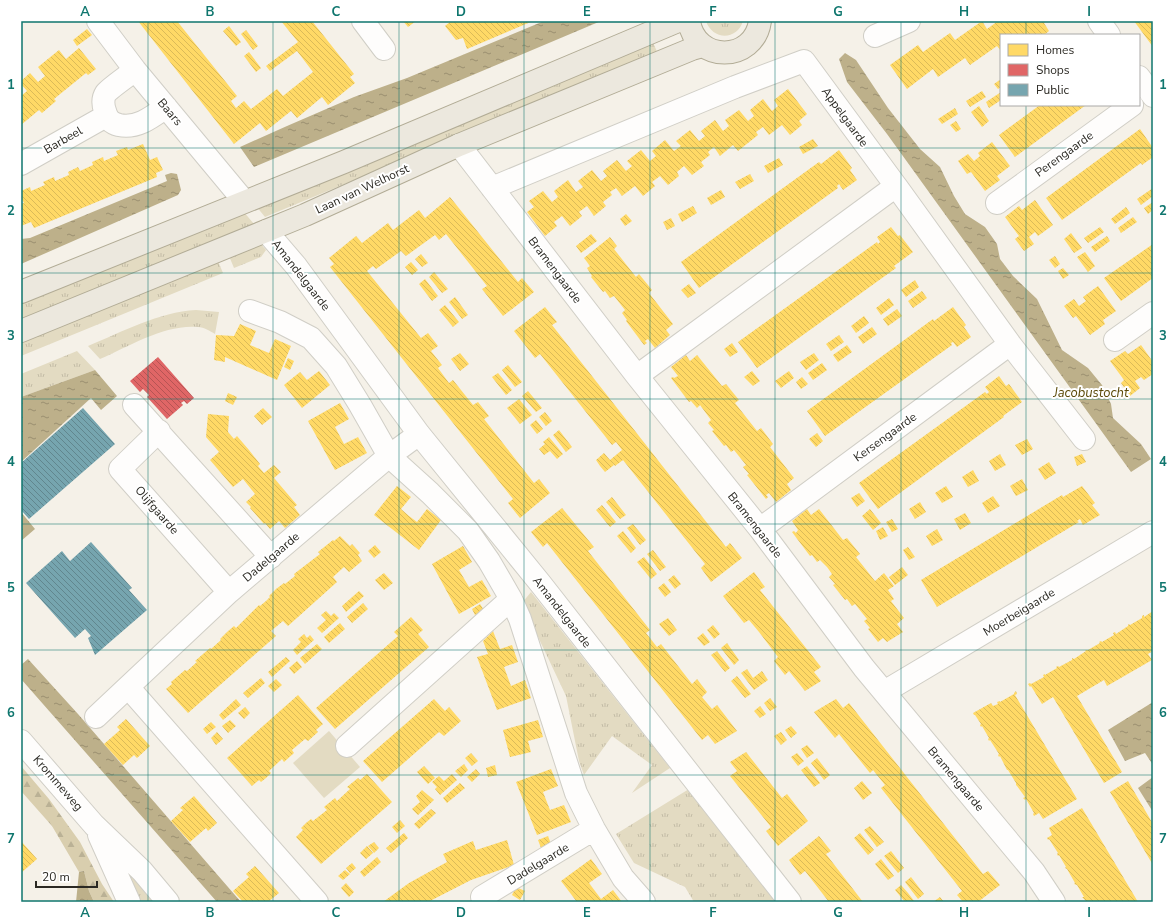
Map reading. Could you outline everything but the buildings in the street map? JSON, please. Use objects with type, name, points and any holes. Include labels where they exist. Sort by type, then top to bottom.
[{"type":"main road","points":[[21,292],[344,162],[678,21]]},
{"type":"main road","points":[[689,21],[693,33],[703,46],[710,50],[721,52],[733,52],[740,49],[752,40],[757,33],[760,21]]},
{"type":"main road","name":"Laan van Welhorst","points":[[21,331],[305,215],[459,145],[692,49],[703,46]]},
{"type":"street","name":"Baars","points":[[98,21],[135,70],[244,201]]},
{"type":"street","points":[[363,21],[384,49]]},
{"type":"street","points":[[875,36],[909,21]]},
{"type":"street","points":[[1098,21],[1108,34]]},
{"type":"street","name":"Appelgaarde","points":[[492,188],[728,90],[804,61],[896,186]]},
{"type":"street","points":[[135,70],[106,93],[103,103],[106,116],[112,124],[134,126],[148,120],[166,107]]},
{"type":"street","name":"Perengaarde","points":[[997,202],[1131,106]]},
{"type":"street","name":"Barbeel","points":[[21,164],[106,116]]},
{"type":"street","name":"Bramengaarde","points":[[459,145],[637,376],[760,529],[864,668],[1034,872],[1054,902]]},
{"type":"street","points":[[637,376],[896,186],[1010,344],[1084,439]]},
{"type":"street","name":"Amandelgaarde","points":[[266,231],[296,266],[419,434],[540,583],[790,902]]},
{"type":"street","points":[[250,311],[280,322],[311,338],[336,366],[389,456],[430,493],[468,531],[489,561],[511,599],[520,619],[576,793],[594,829],[623,878],[644,902]]},
{"type":"street","points":[[1116,340],[1153,313]]},
{"type":"street","name":"Amandelgaarde","points":[[311,338],[336,320]]},
{"type":"street","name":"Kersengaarde","points":[[760,529],[1010,344]]},
{"type":"street","points":[[134,405],[271,557]]},
{"type":"street","name":"Olijfgaarde","points":[[159,432],[120,469],[229,592]]},
{"type":"street","name":"Dadelgaarde","points":[[96,717],[229,592],[389,456],[419,434]]},
{"type":"street","name":"Moerbeigaarde","points":[[884,692],[1153,532]]},
{"type":"street","points":[[347,746],[511,599]]},
{"type":"street","points":[[128,687],[318,902]]},
{"type":"street","name":"Krommeweg","points":[[21,741],[94,825],[142,871],[168,902]]},
{"type":"street","name":"Krommeweg","points":[[94,825],[129,902]]},
{"type":"street","name":"Dadelgaarde","points":[[478,900],[594,829]]},
{"type":"green space","points":[[706,21],[743,21],[740,28],[736,32],[724,36],[713,32]]},
{"type":"green space","points":[[652,40],[658,54],[265,217],[256,206]]},
{"type":"green space","points":[[243,211],[254,224],[21,319],[21,302]]},
{"type":"green space","points":[[260,243],[266,250],[261,257],[234,268],[229,256]]},
{"type":"green space","points":[[218,261],[223,273],[21,356],[21,342]]},
{"type":"green space","points":[[196,310],[219,312],[215,334],[200,327],[173,329],[160,332],[100,359],[88,346],[127,329],[168,314]]},
{"type":"green space","points":[[77,351],[95,370],[21,397],[21,374]]},
{"type":"green space","points":[[531,592],[670,768],[632,793],[652,765],[612,736],[584,775],[579,761],[566,696],[522,603]]},
{"type":"green space","points":[[329,731],[360,767],[324,798],[293,763]]},
{"type":"green space","points":[[21,766],[49,799],[80,842],[102,884],[114,902],[94,902],[89,891],[84,871],[79,872],[52,826],[21,791]]},
{"type":"green space","points":[[689,789],[778,902],[694,902],[685,887],[634,863],[616,834]]},
{"type":"green space","points":[[126,871],[134,877],[156,902],[134,902]]},
{"type":"water","points":[[544,21],[601,21],[254,167],[240,147],[354,97],[407,78]]},
{"type":"water","name":"Jacobustocht","points":[[845,53],[856,60],[888,108],[920,149],[940,167],[954,196],[965,214],[985,227],[997,244],[1000,259],[1013,276],[1037,299],[1062,350],[1088,368],[1102,385],[1111,404],[1113,418],[1141,444],[1151,459],[1131,472],[887,134],[847,82],[839,59]]},
{"type":"water","points":[[171,173],[177,174],[181,190],[178,195],[21,264],[21,239],[30,238],[167,181],[165,175]]},
{"type":"water","points":[[95,370],[117,396],[101,410],[91,398],[21,462],[21,397]]},
{"type":"water","points":[[21,512],[35,529],[21,541]]},
{"type":"water","points":[[28,659],[78,714],[241,902],[217,902],[21,679],[21,665]]},
{"type":"water","points":[[1153,702],[1153,765],[1145,753],[1125,761],[1108,730]]},
{"type":"water","points":[[1153,777],[1153,812],[1138,788]]},
{"type":"water","points":[[84,871],[89,891],[94,902],[76,902],[79,872]]}]
